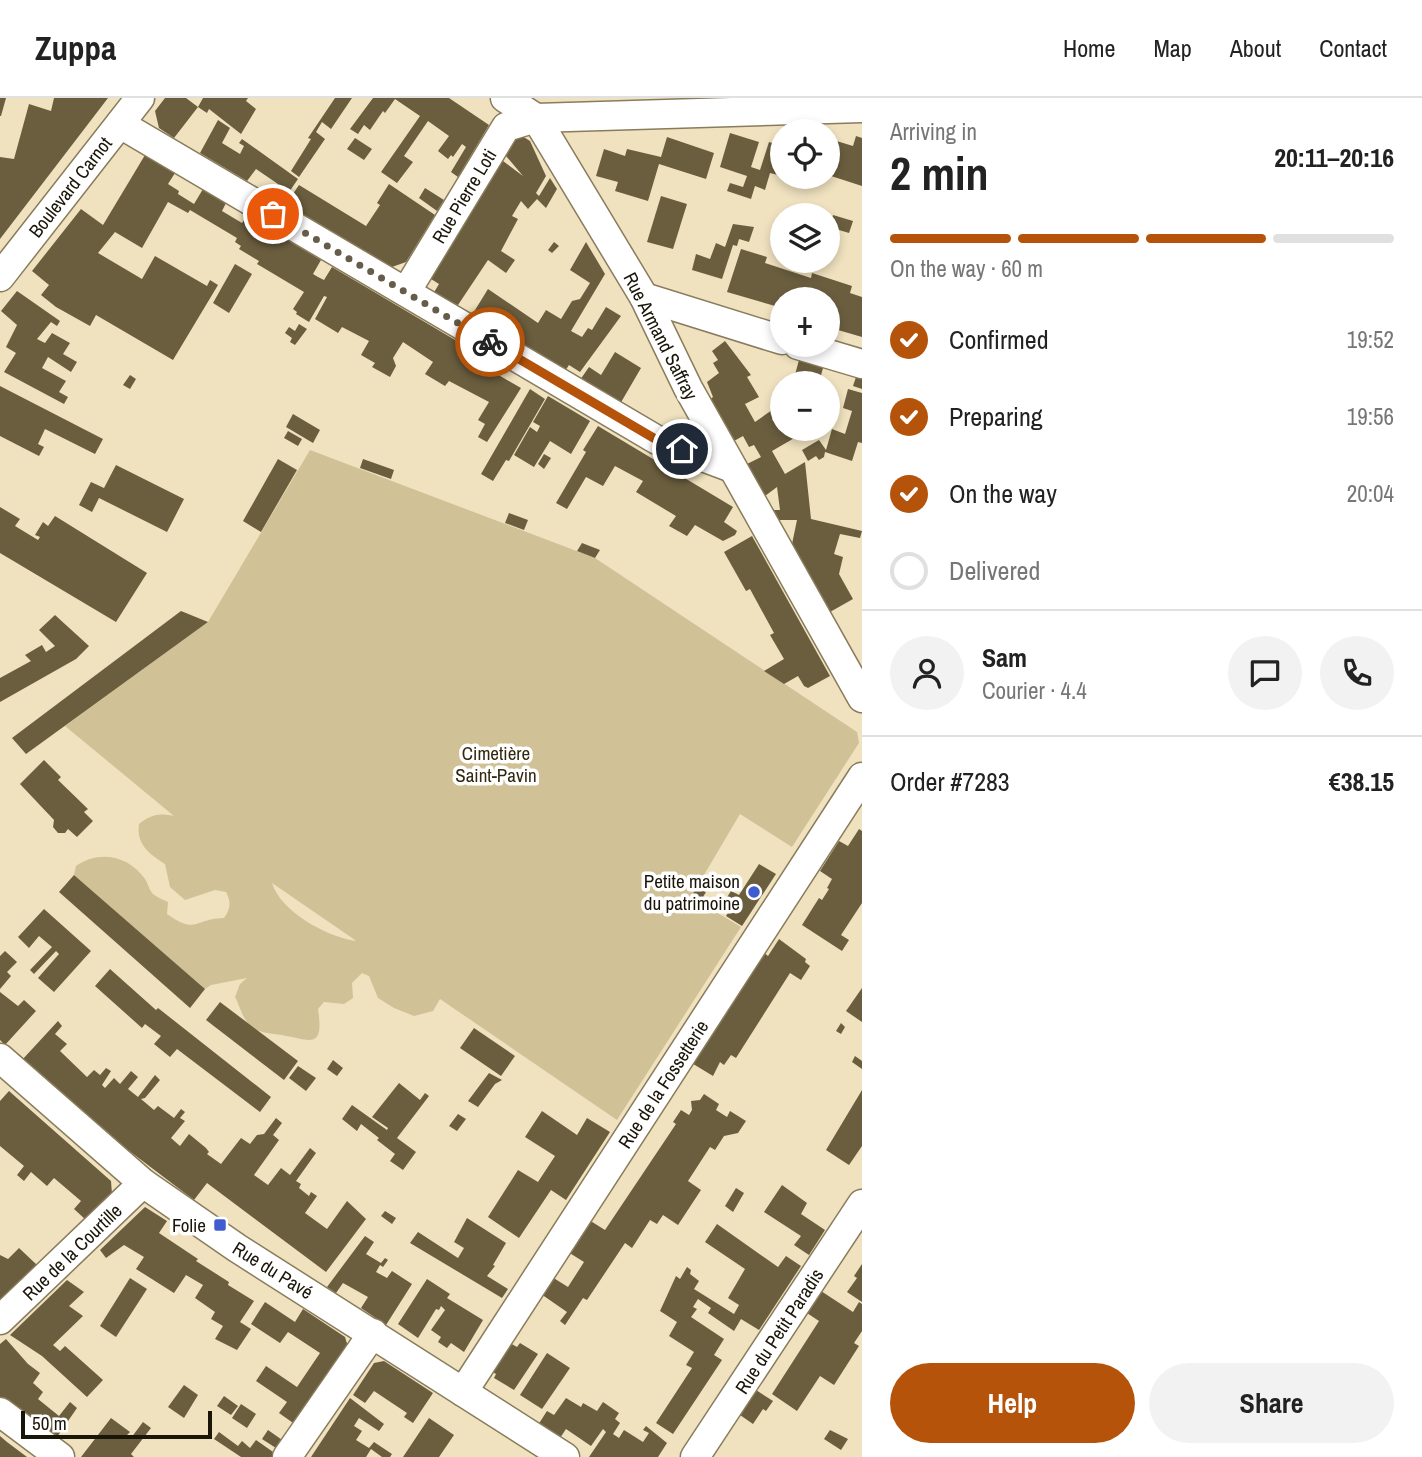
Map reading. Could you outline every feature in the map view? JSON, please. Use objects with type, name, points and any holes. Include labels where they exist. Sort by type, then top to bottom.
[{"type":"street","name":"Boulevard Carnot","points":[[0,277],[139,98]]},
{"type":"street","name":"Rue Armand Saffray","points":[[505,98],[536,118],[644,297],[688,388],[862,698]]},
{"type":"street","points":[[536,118],[557,98]]},
{"type":"street","points":[[536,118],[862,108]]},
{"type":"street","name":"Rue Pierre Loti","points":[[406,292],[506,127],[536,118]]},
{"type":"street","points":[[120,124],[657,440],[733,468]]},
{"type":"street","points":[[644,297],[770,336]]},
{"type":"street","points":[[838,357],[862,364]]},
{"type":"street","name":"Rue de la Fossetterie","points":[[463,1392],[862,777]]},
{"type":"street","name":"Rue du Pavé","points":[[0,1058],[143,1183],[237,1248],[565,1457]]},
{"type":"street","name":"Rue de la Courtille","points":[[0,1320],[143,1183]]},
{"type":"street","name":"Rue du Petit Paradis","points":[[695,1457],[862,1204]]},
{"type":"street","points":[[287,1457],[373,1333]]},
{"type":"street","points":[[0,1412],[60,1457]]},
{"type":"green space","name":"Cimetière Saint-Pavin","points":[[310,450],[595,558],[857,732],[859,743],[792,847],[740,814],[691,897],[741,927],[617,1120],[440,999],[433,1011],[414,1016],[378,998],[369,976],[362,973],[352,983],[353,998],[344,1004],[324,1002],[318,1009],[319,1031],[314,1039],[259,1031],[245,1019],[235,997],[240,984],[247,978],[211,985],[205,989],[74,875],[76,866],[94,858],[122,860],[138,871],[153,894],[168,902],[167,914],[184,924],[224,918],[230,905],[226,892],[215,890],[185,900],[170,887],[165,864],[142,843],[139,824],[152,816],[174,816],[65,726],[208,622]],"holes":[[[272,883],[355,940],[331,934],[306,921],[285,904]]]},
{"type":"building","points":[[0,98],[6,98],[1,116],[0,116]]},
{"type":"building","points":[[54,98],[108,98],[0,239],[0,157],[14,159],[29,104],[51,111]]},
{"type":"building","points":[[165,98],[186,98],[198,107],[174,138],[159,128],[155,111]]},
{"type":"building","points":[[203,98],[248,98],[246,101],[256,109],[241,134],[209,109],[207,113],[198,107]]},
{"type":"building","points":[[335,98],[352,98],[331,129],[322,122],[316,132],[325,139],[299,177],[291,171],[311,139],[308,138]]},
{"type":"building","points":[[373,98],[449,98],[489,125],[458,177],[451,172],[466,147],[462,144],[453,157],[451,155],[448,159],[438,151],[449,136],[428,121],[404,156],[413,162],[397,183],[381,172],[420,116],[395,99],[370,130],[364,125],[358,134],[350,129]]},
{"type":"building","points":[[218,120],[230,128],[222,143],[240,154],[244,146],[239,143],[242,139],[298,179],[287,195],[276,187],[278,184],[256,169],[247,181],[200,153]]},
{"type":"building","points":[[730,133],[759,142],[751,167],[760,170],[770,142],[770,173],[765,190],[755,186],[751,199],[727,191],[730,183],[743,187],[747,176],[720,167]]},
{"type":"building","points":[[519,134],[530,141],[546,176],[536,193],[539,196],[550,178],[557,189],[546,208],[537,199],[528,209],[521,201],[512,216],[518,219],[501,251],[515,260],[506,273],[488,260],[456,308],[433,294],[439,284],[431,279],[503,161],[523,176],[506,156]]},
{"type":"building","points":[[856,136],[862,138],[862,186],[840,179],[840,142],[853,146]]},
{"type":"building","points":[[667,137],[714,153],[706,179],[659,164],[648,201],[615,191],[618,182],[596,176],[604,149],[625,156],[627,149],[661,157]]},
{"type":"building","points":[[355,138],[372,149],[364,160],[347,149]]},
{"type":"building","points":[[145,155],[175,173],[168,184],[194,204],[203,189],[226,203],[222,211],[242,223],[247,216],[321,260],[313,274],[318,277],[324,280],[332,267],[499,366],[495,373],[521,388],[487,442],[478,437],[485,424],[478,420],[489,402],[449,381],[445,386],[425,374],[433,362],[403,342],[393,358],[396,366],[390,377],[372,367],[375,363],[361,355],[369,341],[342,327],[338,333],[315,319],[327,297],[324,296],[309,322],[293,309],[304,292],[257,264],[259,261],[239,249],[241,246],[235,242],[237,238],[190,210],[188,213],[168,202],[142,248],[115,232],[98,253],[142,279],[155,256],[207,286],[210,280],[218,285],[173,360],[96,315],[90,326],[56,307],[41,295],[49,285],[32,271],[81,209],[103,225]]},
{"type":"building","points":[[389,184],[435,215],[406,262],[392,267],[286,204],[299,185],[366,226],[380,205],[377,203]]},
{"type":"building","points":[[425,188],[444,200],[437,211],[419,198]]},
{"type":"building","points":[[661,196],[687,204],[673,249],[647,242]]},
{"type":"building","points":[[840,217],[853,221],[849,233],[840,230]]},
{"type":"building","points":[[733,224],[754,227],[749,242],[739,239],[737,246],[733,245],[722,279],[692,270],[696,254],[710,259],[716,243],[725,247]]},
{"type":"building","points":[[554,242],[559,246],[552,253],[548,250]]},
{"type":"building","points":[[586,242],[605,274],[571,331],[582,337],[588,328],[592,330],[606,307],[621,316],[580,372],[569,365],[565,371],[472,315],[488,289],[538,323],[546,310],[561,319],[572,301],[580,299],[590,283],[570,270]]},
{"type":"building","points":[[741,249],[767,257],[765,263],[770,265],[770,273],[796,273],[811,278],[812,273],[852,286],[850,293],[862,297],[862,337],[840,331],[840,287],[770,287],[770,305],[727,292]]},
{"type":"building","points":[[235,264],[252,274],[229,313],[213,303]]},
{"type":"building","points":[[17,291],[60,321],[57,326],[51,322],[37,339],[45,343],[52,333],[70,343],[63,354],[77,362],[71,372],[48,357],[42,368],[66,381],[59,392],[68,397],[64,404],[4,372],[16,353],[6,347],[17,325],[1,311]]},
{"type":"building","points":[[299,324],[307,329],[295,345],[290,342],[292,338],[285,333],[289,327],[295,331]]},
{"type":"building","points":[[725,341],[751,375],[747,377],[759,397],[745,404],[755,422],[770,412],[770,441],[789,441],[772,451],[785,474],[805,462],[811,519],[862,531],[860,538],[840,534],[834,554],[843,557],[839,574],[853,599],[830,612],[792,544],[797,520],[778,520],[773,510],[780,510],[777,487],[765,496],[747,464],[761,457],[754,445],[749,447],[743,436],[734,441],[710,399],[713,397],[707,382],[719,373],[713,363],[718,360],[712,351]]},
{"type":"building","points":[[615,352],[641,368],[620,404],[580,380],[589,367],[601,375]]},
{"type":"building","points":[[799,360],[823,368],[822,371],[796,371]]},
{"type":"building","points":[[130,375],[136,379],[130,389],[123,385]]},
{"type":"building","points":[[856,377],[862,379],[862,389],[853,386]]},
{"type":"building","points":[[0,386],[103,439],[95,454],[45,429],[38,444],[44,447],[39,456],[0,436]]},
{"type":"building","points":[[530,389],[545,399],[509,461],[506,460],[493,481],[481,474]]},
{"type":"building","points":[[848,389],[862,393],[862,443],[858,442],[852,461],[825,452],[824,457],[819,460],[816,456],[808,461],[802,450],[820,441],[826,450],[829,441],[840,441],[840,432],[845,434],[852,411],[843,408]]},
{"type":"building","points":[[548,396],[590,421],[571,454],[550,441],[534,467],[514,455],[530,427],[537,432],[540,426],[533,422]]},
{"type":"building","points":[[293,414],[320,430],[313,443],[286,427]]},
{"type":"building","points":[[598,426],[733,507],[724,522],[737,531],[735,535],[723,541],[695,525],[687,536],[669,526],[676,516],[636,492],[643,481],[615,466],[603,486],[586,477],[567,509],[556,503]]},
{"type":"building","points":[[288,431],[302,439],[298,446],[284,438]]},
{"type":"building","points":[[544,454],[551,458],[544,469],[538,464]]},
{"type":"building","points":[[278,459],[297,470],[261,532],[243,521]]},
{"type":"building","points":[[363,459],[394,470],[391,479],[360,468]]},
{"type":"building","points":[[116,465],[184,499],[167,532],[99,498],[92,512],[79,505],[91,482],[104,488]]},
{"type":"building","points":[[0,507],[20,519],[15,526],[38,540],[40,537],[35,535],[43,522],[48,526],[55,516],[147,573],[116,622],[0,553]]},
{"type":"building","points":[[509,513],[528,520],[524,530],[505,523]]},
{"type":"building","points":[[752,536],[830,676],[808,688],[798,676],[784,684],[764,671],[784,659],[770,635],[774,633],[750,589],[746,591],[724,552]]},
{"type":"building","points":[[582,543],[600,550],[595,558],[577,551]]},
{"type":"building","points":[[181,611],[208,622],[26,754],[12,738]]},
{"type":"building","points":[[55,615],[89,646],[76,659],[0,702],[0,678],[31,661],[25,655],[42,645],[46,652],[55,646],[39,630]]},
{"type":"building","points":[[44,760],[61,777],[58,780],[88,809],[84,812],[93,821],[77,837],[68,829],[65,833],[58,833],[53,827],[54,820],[20,784]]},
{"type":"building","points":[[859,829],[862,831],[862,903],[841,935],[849,940],[842,951],[802,925],[819,898],[822,900],[829,889],[827,888],[832,879],[820,871],[839,841],[848,846]]},
{"type":"building","points":[[759,864],[776,874],[742,926],[726,916],[732,907],[724,902],[731,891],[739,895]]},
{"type":"building","points":[[74,875],[205,989],[190,1008],[59,892]]},
{"type":"building","points":[[697,887],[706,892],[700,902],[691,897]]},
{"type":"building","points":[[44,909],[91,951],[54,992],[38,978],[59,954],[56,951],[34,974],[30,970],[52,947],[39,936],[29,948],[18,937]]},
{"type":"building","points":[[779,939],[806,959],[805,962],[810,966],[801,980],[790,973],[736,1058],[731,1055],[724,1065],[720,1062],[713,1076],[690,1062],[762,951],[768,956]]},
{"type":"building","points":[[5,951],[17,962],[7,972],[11,976],[0,989],[0,956]]},
{"type":"building","points":[[110,969],[156,1010],[158,1008],[271,1097],[260,1112],[177,1049],[170,1057],[154,1044],[161,1036],[145,1024],[142,1028],[95,986]]},
{"type":"building","points":[[862,988],[862,1022],[846,1011]]},
{"type":"building","points":[[0,992],[18,1006],[24,1000],[36,1011],[5,1045],[0,1040]]},
{"type":"building","points":[[220,1002],[298,1061],[284,1080],[206,1020]]},
{"type":"building","points":[[58,1021],[62,1026],[55,1034],[67,1044],[60,1051],[87,1077],[94,1070],[100,1075],[106,1068],[111,1071],[102,1085],[105,1088],[114,1078],[120,1084],[131,1071],[138,1077],[128,1089],[138,1097],[155,1075],[160,1080],[145,1098],[141,1099],[154,1110],[158,1106],[174,1118],[181,1109],[185,1112],[180,1118],[185,1121],[171,1138],[180,1146],[189,1134],[206,1148],[209,1152],[207,1154],[221,1164],[241,1138],[250,1144],[257,1135],[264,1134],[276,1118],[282,1123],[273,1135],[279,1140],[254,1175],[268,1185],[281,1168],[290,1175],[310,1148],[316,1153],[296,1181],[301,1184],[299,1188],[309,1196],[311,1192],[317,1196],[305,1213],[327,1229],[347,1201],[366,1219],[326,1272],[207,1183],[194,1200],[107,1134],[22,1060]]},
{"type":"building","points":[[841,1023],[845,1027],[841,1034],[836,1031]]},
{"type":"building","points":[[474,1028],[515,1056],[501,1076],[460,1048]]},
{"type":"building","points":[[855,1056],[862,1061],[862,1069],[852,1062]]},
{"type":"building","points":[[333,1060],[343,1068],[337,1076],[327,1069]]},
{"type":"building","points":[[298,1066],[316,1078],[306,1091],[289,1078]]},
{"type":"building","points":[[489,1073],[502,1080],[495,1084],[478,1107],[468,1101]]},
{"type":"building","points":[[399,1083],[420,1100],[425,1093],[429,1096],[397,1138],[416,1152],[403,1170],[390,1161],[395,1154],[377,1140],[379,1138],[361,1124],[357,1131],[342,1119],[352,1105],[387,1130],[388,1128],[372,1117]]},
{"type":"building","points":[[862,1090],[862,1146],[849,1165],[826,1150]]},
{"type":"building","points":[[9,1091],[111,1181],[112,1194],[86,1220],[74,1209],[81,1201],[54,1178],[47,1186],[31,1172],[24,1181],[17,1175],[24,1166],[0,1146],[0,1101]]},
{"type":"building","points":[[704,1094],[719,1104],[716,1110],[727,1117],[730,1111],[746,1121],[738,1133],[724,1136],[715,1150],[710,1147],[688,1181],[701,1190],[678,1225],[663,1215],[657,1224],[650,1220],[632,1248],[625,1243],[587,1300],[583,1298],[565,1325],[560,1321],[567,1312],[541,1294],[552,1277],[568,1287],[584,1262],[568,1252],[589,1220],[605,1230],[676,1124],[673,1122],[681,1110],[689,1115],[692,1110],[691,1101],[700,1100]]},
{"type":"building","points":[[542,1111],[577,1135],[587,1118],[610,1132],[566,1200],[551,1190],[519,1238],[488,1217],[518,1170],[538,1182],[555,1156],[525,1137]]},
{"type":"building","points":[[458,1114],[466,1119],[457,1131],[449,1126]]},
{"type":"building","points":[[782,1185],[807,1203],[801,1214],[825,1230],[809,1255],[794,1245],[801,1236],[764,1212]]},
{"type":"building","points":[[736,1188],[744,1193],[733,1212],[725,1206]]},
{"type":"building","points":[[145,1207],[167,1221],[159,1233],[229,1282],[228,1285],[254,1301],[240,1322],[251,1329],[237,1350],[215,1339],[223,1326],[211,1319],[215,1312],[195,1298],[203,1285],[186,1275],[174,1293],[136,1269],[144,1257],[124,1245],[106,1258],[100,1250]]},
{"type":"building","points":[[385,1211],[396,1218],[392,1224],[381,1216]]},
{"type":"building","points":[[467,1218],[506,1243],[487,1276],[508,1289],[502,1298],[410,1243],[418,1232],[458,1258],[464,1248],[454,1242]]},
{"type":"building","points":[[717,1224],[778,1267],[786,1256],[801,1266],[759,1330],[741,1319],[734,1331],[708,1313],[711,1308],[698,1299],[693,1307],[697,1309],[691,1317],[724,1339],[714,1355],[722,1360],[673,1434],[656,1423],[692,1368],[686,1365],[694,1352],[669,1336],[677,1322],[660,1311],[676,1276],[680,1279],[687,1267],[691,1270],[690,1274],[699,1281],[694,1289],[734,1314],[739,1305],[728,1298],[745,1269],[705,1242]]},
{"type":"building","points":[[365,1236],[374,1242],[366,1254],[381,1263],[385,1258],[388,1260],[383,1267],[380,1265],[376,1272],[387,1278],[392,1271],[412,1284],[386,1325],[361,1308],[368,1297],[343,1283],[336,1293],[327,1287]]},
{"type":"building","points":[[19,1248],[37,1265],[0,1300],[0,1255],[8,1259]]},
{"type":"building","points":[[862,1264],[862,1302],[847,1292],[857,1278],[854,1276]]},
{"type":"building","points":[[130,1278],[147,1289],[116,1337],[100,1326]]},
{"type":"building","points":[[427,1279],[450,1294],[447,1298],[483,1320],[464,1352],[451,1343],[447,1348],[438,1342],[441,1337],[431,1330],[445,1310],[441,1306],[439,1310],[436,1309],[418,1338],[398,1324]]},
{"type":"building","points":[[67,1280],[84,1292],[69,1306],[83,1316],[53,1345],[60,1351],[65,1346],[103,1380],[87,1397],[42,1356],[10,1335]]},
{"type":"building","points":[[821,1291],[853,1312],[859,1302],[862,1304],[862,1331],[854,1343],[859,1346],[834,1385],[820,1376],[797,1411],[772,1394],[819,1321],[807,1313]]},
{"type":"building","points":[[265,1302],[295,1322],[303,1309],[345,1337],[348,1347],[296,1425],[279,1413],[287,1402],[256,1381],[266,1366],[297,1387],[320,1353],[288,1332],[280,1343],[251,1324]]},
{"type":"building","points":[[6,1339],[28,1364],[40,1373],[33,1383],[43,1392],[38,1399],[59,1416],[70,1402],[77,1408],[55,1440],[0,1397],[0,1344]]},
{"type":"building","points":[[510,1343],[517,1347],[520,1343],[538,1354],[514,1390],[494,1378],[496,1374],[491,1371]]},
{"type":"building","points":[[547,1353],[570,1368],[542,1409],[520,1395]]},
{"type":"building","points":[[384,1361],[433,1393],[413,1423],[404,1417],[407,1413],[374,1391],[365,1403],[353,1395],[374,1363]]},
{"type":"building","points":[[184,1385],[198,1395],[184,1418],[168,1407]]},
{"type":"building","points":[[756,1390],[773,1401],[766,1411],[763,1409],[753,1424],[740,1415]]},
{"type":"building","points":[[224,1396],[238,1406],[231,1415],[217,1406]]},
{"type":"building","points":[[350,1398],[384,1424],[379,1431],[359,1418],[354,1426],[362,1431],[356,1440],[369,1448],[374,1442],[392,1454],[390,1457],[382,1457],[371,1449],[366,1457],[311,1457]]},
{"type":"building","points":[[566,1398],[581,1407],[583,1403],[597,1411],[603,1402],[619,1413],[615,1419],[620,1423],[613,1434],[619,1438],[624,1430],[643,1442],[649,1433],[643,1430],[646,1426],[667,1443],[658,1457],[589,1457],[606,1432],[603,1429],[591,1446],[566,1429],[560,1438],[538,1425],[547,1411],[554,1415]]},
{"type":"building","points":[[241,1404],[256,1414],[247,1428],[232,1418]]},
{"type":"building","points":[[111,1418],[130,1432],[127,1435],[131,1438],[143,1422],[151,1428],[131,1454],[134,1457],[81,1457]]},
{"type":"building","points":[[429,1418],[454,1435],[439,1457],[403,1457]]},
{"type":"building","points":[[268,1430],[285,1442],[279,1450],[262,1439]]},
{"type":"building","points":[[830,1430],[848,1439],[841,1450],[824,1439]]},
{"type":"building","points":[[219,1432],[238,1446],[242,1441],[250,1448],[256,1440],[276,1454],[274,1457],[241,1457],[214,1439]]},
{"type":"building","points":[[0,1436],[7,1442],[27,1457],[0,1457]]},
{"type":"way so far","points":[[273,214],[490,342]]},
{"type":"place","name":"Petite maison du patrimoine","points":[[754,892]]},
{"type":"place","name":"Folie","points":[[220,1225]]},
{"type":"route","points":[[490,342],[657,440],[682,449]]}]
